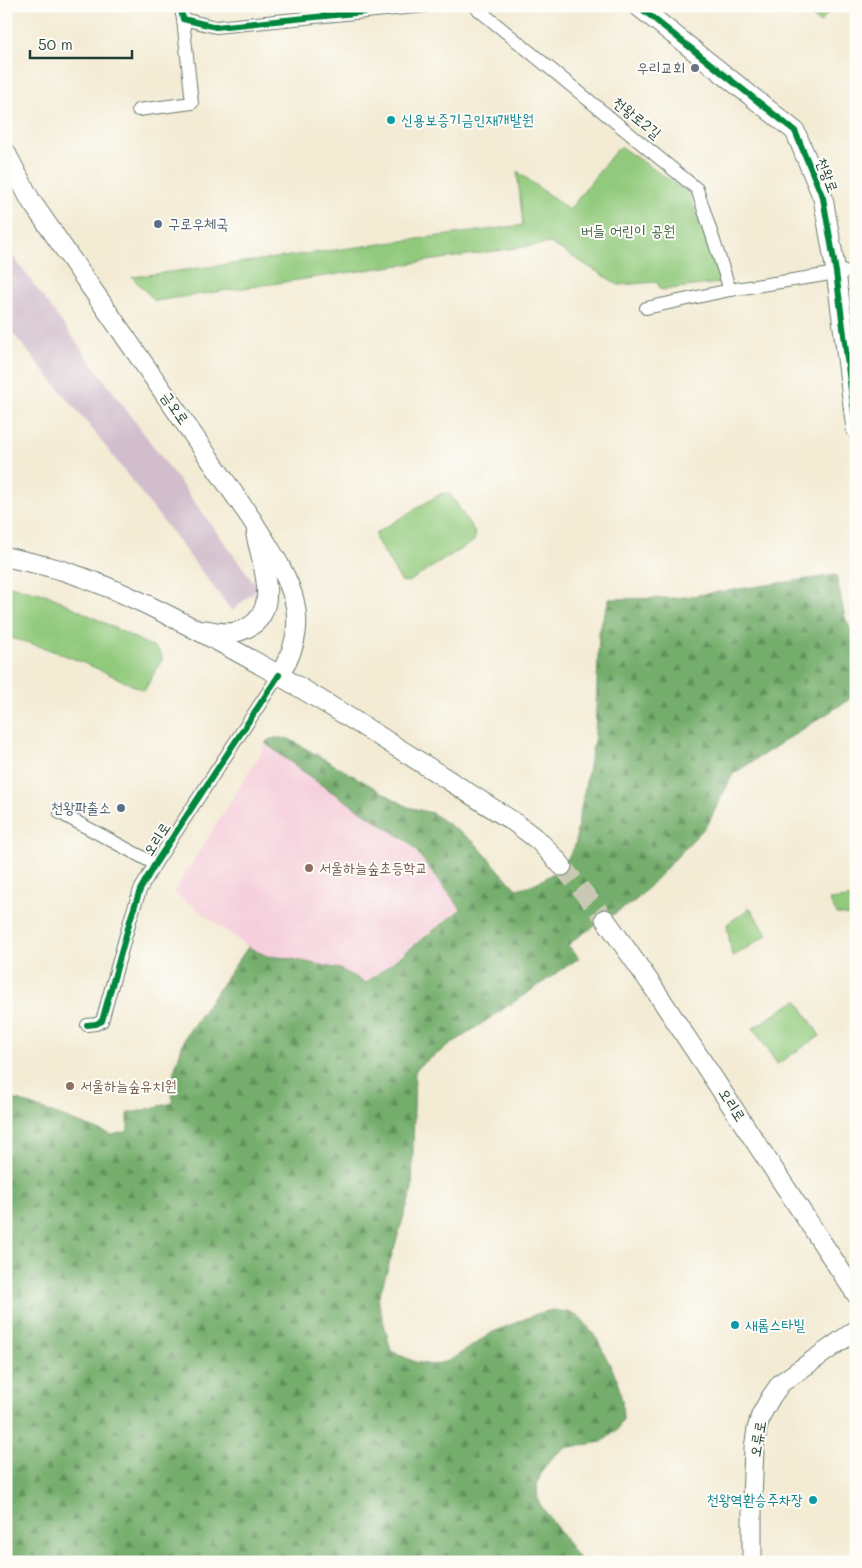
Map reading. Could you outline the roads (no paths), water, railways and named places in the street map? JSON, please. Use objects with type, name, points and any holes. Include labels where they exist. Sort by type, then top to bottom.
[{"type":"main road","name":"천왕로","points":[[638,6],[795,131],[823,198],[836,272],[856,429]]},
{"type":"main road","name":"금오로","points":[[6,153],[31,201],[252,520],[288,582],[294,596],[297,612],[297,629],[289,660],[279,674]]},
{"type":"main road","points":[[192,627],[220,633],[232,633],[254,624],[263,614],[267,604],[267,594],[252,520]]},
{"type":"main road","points":[[6,556],[61,570],[110,588],[151,606],[279,674],[514,822],[562,866]]},
{"type":"main road","name":"오리로","points":[[605,919],[651,984],[856,1294]]},
{"type":"main road","name":"오류로","points":[[752,1562],[754,1448],[761,1415],[781,1383],[856,1330]]},
{"type":"street","points":[[138,110],[192,102],[182,13],[216,27],[425,6]]},
{"type":"street","name":"천왕로2길","points":[[474,6],[697,188],[730,290]]},
{"type":"street","points":[[646,308],[730,290],[856,270]]},
{"type":"street","name":"오리로","points":[[87,1025],[102,1021],[140,890],[279,674]]},
{"type":"street","points":[[60,813],[155,864]]},
{"type":"tunnel","points":[[562,866],[605,919]]},
{"type":"place","name":"우리교회","points":[[695,68]]},
{"type":"place","name":"신용보증기금인재개발원","points":[[391,120]]},
{"type":"place","name":"구로우체국","points":[[158,224]]},
{"type":"place","name":"천왕파출소","points":[[121,808]]},
{"type":"place","name":"서울하늘숲초등학교","points":[[309,868]]},
{"type":"place","name":"서울하늘숲유치원","points":[[70,1086]]},
{"type":"place","name":"새롬스타빌","points":[[735,1325]]},
{"type":"place","name":"천왕역환승주차장","points":[[813,1500]]},
{"type":"park label","name":"버들 어린이 공원","points":[[628,231]]}]
